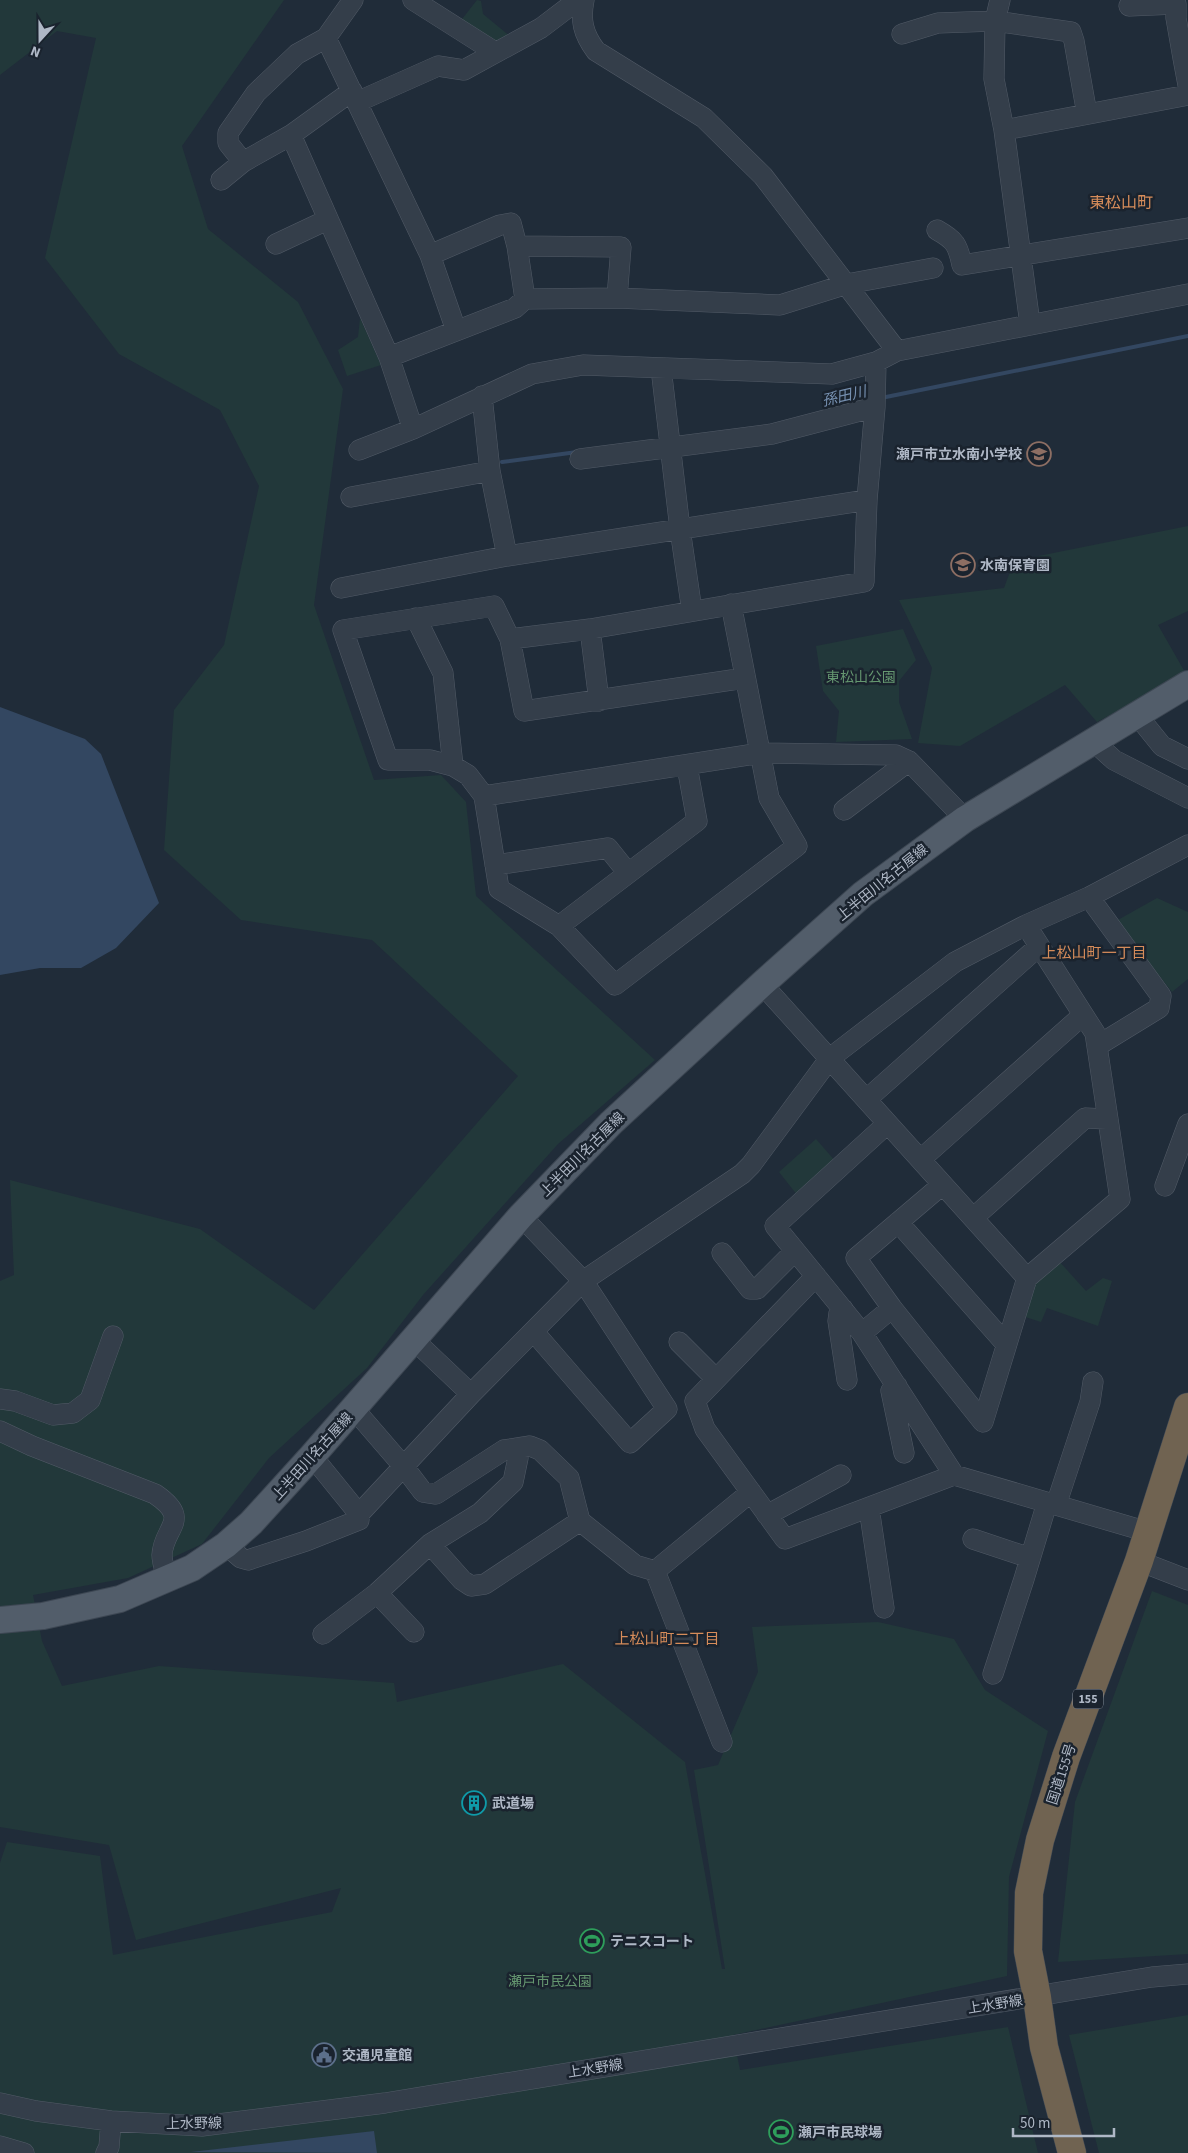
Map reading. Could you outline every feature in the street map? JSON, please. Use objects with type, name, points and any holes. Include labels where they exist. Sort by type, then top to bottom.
[{"type":"highway","name":"国道155号","points":[[1072,2153],[1044,2047],[1028,1951],[1029,1893],[1040,1840],[1066,1757],[1139,1561],[1188,1407]]},
{"type":"main road","name":"上半田川名古屋線","points":[[0,1620],[43,1616],[120,1599],[192,1568],[226,1544],[251,1523],[312,1456],[521,1216],[611,1123],[762,984],[864,894],[965,819],[1188,684]]},
{"type":"street","points":[[243,162],[228,143],[228,134],[234,125],[256,93],[297,54],[326,38],[353,0]]},
{"type":"street","points":[[413,0],[495,52]]},
{"type":"street","points":[[221,180],[243,162],[354,97],[438,66],[464,70],[541,28],[578,0]]},
{"type":"street","points":[[584,0],[581,16],[588,41],[596,51],[704,118],[763,176],[897,351]]},
{"type":"street","points":[[1000,0],[995,21],[994,79],[1004,130],[1019,256],[1030,324]]},
{"type":"street","points":[[1129,6],[1176,4],[1176,18],[1186,58],[1188,85]]},
{"type":"street","points":[[902,34],[938,23],[995,21],[1071,32],[1086,114]]},
{"type":"street","points":[[326,38],[430,255],[456,330]]},
{"type":"street","points":[[1004,130],[1188,95]]},
{"type":"street","points":[[291,134],[388,357],[413,429]]},
{"type":"street","points":[[276,244],[327,220]]},
{"type":"street","points":[[430,255],[500,224],[511,223],[517,246],[525,299]]},
{"type":"street","points":[[937,230],[950,238],[959,248],[962,265],[1188,228]]},
{"type":"street","points":[[517,246],[621,247],[617,298]]},
{"type":"street","points":[[388,357],[515,308],[525,299],[617,298],[780,305],[847,284],[933,268]]},
{"type":"street","points":[[359,450],[413,429],[532,374],[583,365],[832,374],[876,362],[897,351],[1188,294]]},
{"type":"street","points":[[510,638],[590,628],[864,582],[876,362]]},
{"type":"street","points":[[661,368],[680,529],[692,611]]},
{"type":"street","points":[[482,396],[490,471],[507,556]]},
{"type":"street","points":[[580,459],[671,442],[772,434],[875,402]]},
{"type":"street","points":[[351,497],[490,471]]},
{"type":"street","points":[[341,588],[507,556],[867,500]]},
{"type":"street","points":[[731,604],[769,798],[797,846],[615,985],[559,926],[499,889],[484,796],[468,775],[453,766],[430,760],[388,760],[342,630],[494,606],[510,638],[524,711],[745,678]]},
{"type":"street","points":[[416,618],[443,673],[453,766]]},
{"type":"street","points":[[590,628],[599,701]]},
{"type":"street","points":[[1137,715],[1162,746],[1188,759]]},
{"type":"street","points":[[1093,741],[1114,760],[1188,798]]},
{"type":"street","points":[[484,796],[761,753],[896,755],[909,760],[965,819]]},
{"type":"street","points":[[844,810],[909,760]]},
{"type":"street","points":[[559,926],[697,821],[687,766]]},
{"type":"street","points":[[359,1514],[470,1394],[583,1281],[742,1174],[751,1165],[830,1058],[955,962],[1026,925],[1089,897],[1188,845]]},
{"type":"street","points":[[494,864],[608,848],[628,873]]},
{"type":"street","points":[[1089,897],[1161,996],[1158,1008],[1097,1046]]},
{"type":"street","points":[[942,1185],[856,1258],[892,1308],[983,1422],[1027,1278],[1120,1199],[1095,1033],[1038,947],[1026,925]]},
{"type":"street","points":[[867,1099],[1038,947]]},
{"type":"street","points":[[762,984],[1027,1278]]},
{"type":"street","points":[[921,1159],[1084,1015]]},
{"type":"street","points":[[973,1218],[1085,1118],[1107,1119]]},
{"type":"street","points":[[888,1124],[774,1226],[862,1333],[954,1475]]},
{"type":"street","points":[[1165,1186],[1188,1124]]},
{"type":"street","points":[[521,1216],[583,1281],[667,1409],[630,1443],[534,1332]]},
{"type":"street","points":[[898,1222],[1006,1344]]},
{"type":"street","points":[[722,1253],[750,1289],[757,1289],[795,1250]]},
{"type":"street","points":[[816,1276],[694,1401],[704,1428],[785,1539],[954,1475],[1148,1532]]},
{"type":"street","points":[[862,1333],[892,1308]]},
{"type":"street","points":[[843,1309],[839,1314],[838,1321],[847,1380]]},
{"type":"street","points":[[0,1399],[15,1401],[53,1415],[73,1413],[90,1400],[113,1336]]},
{"type":"street","points":[[414,1340],[470,1394]]},
{"type":"street","points":[[679,1342],[716,1379]]},
{"type":"street","points":[[993,1674],[1030,1558],[1090,1402],[1093,1382]]},
{"type":"street","points":[[897,1386],[891,1391],[904,1453]]},
{"type":"street","points":[[354,1409],[423,1492],[436,1494],[504,1450],[530,1446],[540,1450],[561,1468],[569,1478],[580,1520],[635,1566],[655,1571]]},
{"type":"street","points":[[0,1431],[32,1446],[156,1494],[163,1499],[174,1516],[175,1524],[166,1541],[162,1555],[167,1578]]},
{"type":"street","points":[[323,1634],[378,1593],[430,1544],[480,1513],[513,1482],[518,1458],[516,1448]]},
{"type":"street","points":[[226,1544],[241,1558],[248,1560],[306,1541],[359,1520],[359,1514],[312,1456]]},
{"type":"street","points":[[768,1515],[842,1474]]},
{"type":"street","points":[[655,1571],[751,1492]]},
{"type":"street","points":[[869,1508],[884,1608]]},
{"type":"street","points":[[430,1544],[462,1580],[472,1586],[485,1584],[580,1520]]},
{"type":"street","points":[[973,1539],[1030,1558]]},
{"type":"street","points":[[1139,1561],[1188,1580]]},
{"type":"street","points":[[655,1571],[722,1742]]},
{"type":"street","points":[[378,1593],[414,1632]]},
{"type":"street","name":"上水野線","points":[[0,2103],[36,2111],[111,2121],[202,2126],[385,2103],[1152,1977],[1188,1974]]},
{"type":"street","points":[[106,2153],[109,2147],[111,2121]]},
{"type":"street","points":[[0,2146],[24,2153]]},
{"type":"green space","name":"瀬戸市民公園","points":[[0,0],[284,0],[182,146],[208,229],[298,302],[343,389],[314,605],[374,780],[441,775],[466,802],[476,896],[655,1060],[558,1144],[423,1295],[367,1368],[269,1458],[202,1544],[128,1578],[33,1595],[42,1641],[62,1686],[159,1666],[394,1683],[397,1702],[563,1664],[685,1762],[722,1969],[725,1969],[694,1770],[718,1765],[758,1672],[752,1627],[878,1622],[954,1639],[985,1690],[1048,1731],[1009,1877],[1007,1976],[733,2035],[740,2070],[1008,2027],[1038,2153],[0,2153],[0,1863],[7,1842],[100,1856],[113,1955],[332,1912],[341,1888],[136,1940],[109,1845],[0,1827],[0,1281],[14,1275],[10,1180],[200,1229],[314,1310],[518,1076],[372,940],[241,920],[164,850],[174,710],[224,645],[259,486],[220,410],[119,354],[45,258],[96,38],[57,31],[0,75]]},
{"type":"green space","points":[[477,0],[481,1],[483,14],[512,38],[494,49],[459,23]]},
{"type":"green space","points":[[360,318],[381,365],[347,376],[338,350],[358,337]]},
{"type":"green space","points":[[1188,526],[1188,611],[1158,625],[1186,674],[1097,722],[1065,685],[960,746],[918,743],[932,668],[899,600],[1004,588],[1014,561]]},
{"type":"green space","name":"東松山公園","points":[[903,629],[916,660],[899,681],[899,702],[912,739],[836,742],[839,711],[823,691],[816,646]]},
{"type":"green space","points":[[1157,898],[1188,912],[1188,979],[1172,992],[1116,921]]},
{"type":"green space","points":[[816,1139],[836,1162],[798,1196],[779,1172]]},
{"type":"green space","points":[[1058,1260],[1086,1291],[1103,1278],[1112,1281],[1098,1326],[1047,1308],[1041,1322],[1019,1315],[1027,1287]]},
{"type":"green space","points":[[1152,1591],[1188,1605],[1188,1954],[1058,1962],[1075,1802]]},
{"type":"green space","points":[[1188,2015],[1188,2153],[1099,2153],[1069,2035]]},
{"type":"water","points":[[0,707],[85,739],[101,754],[159,903],[116,948],[81,968],[40,968],[0,975]]},
{"type":"water","points":[[374,2131],[377,2153],[191,2152]]},
{"type":"waterway","name":"孫田川","points":[[881,398],[1188,336]]},
{"type":"waterway","name":"孫田川","points":[[502,462],[577,452]]},
{"type":"place","name":"瀬戸市立水南小学校","points":[[1039,454]]},
{"type":"place","name":"水南保育園","points":[[963,565]]},
{"type":"place","name":"武道場","points":[[474,1803]]},
{"type":"place","name":"テニスコート","points":[[592,1941]]},
{"type":"place","name":"交通児童館","points":[[324,2055]]},
{"type":"place","name":"瀬戸市民球場","points":[[781,2132]]},
{"type":"district","name":"東松山町","points":[[1121,202]]},
{"type":"district","name":"上松山町一丁目","points":[[1094,953]]},
{"type":"district","name":"上松山町二丁目","points":[[667,1639]]}]
